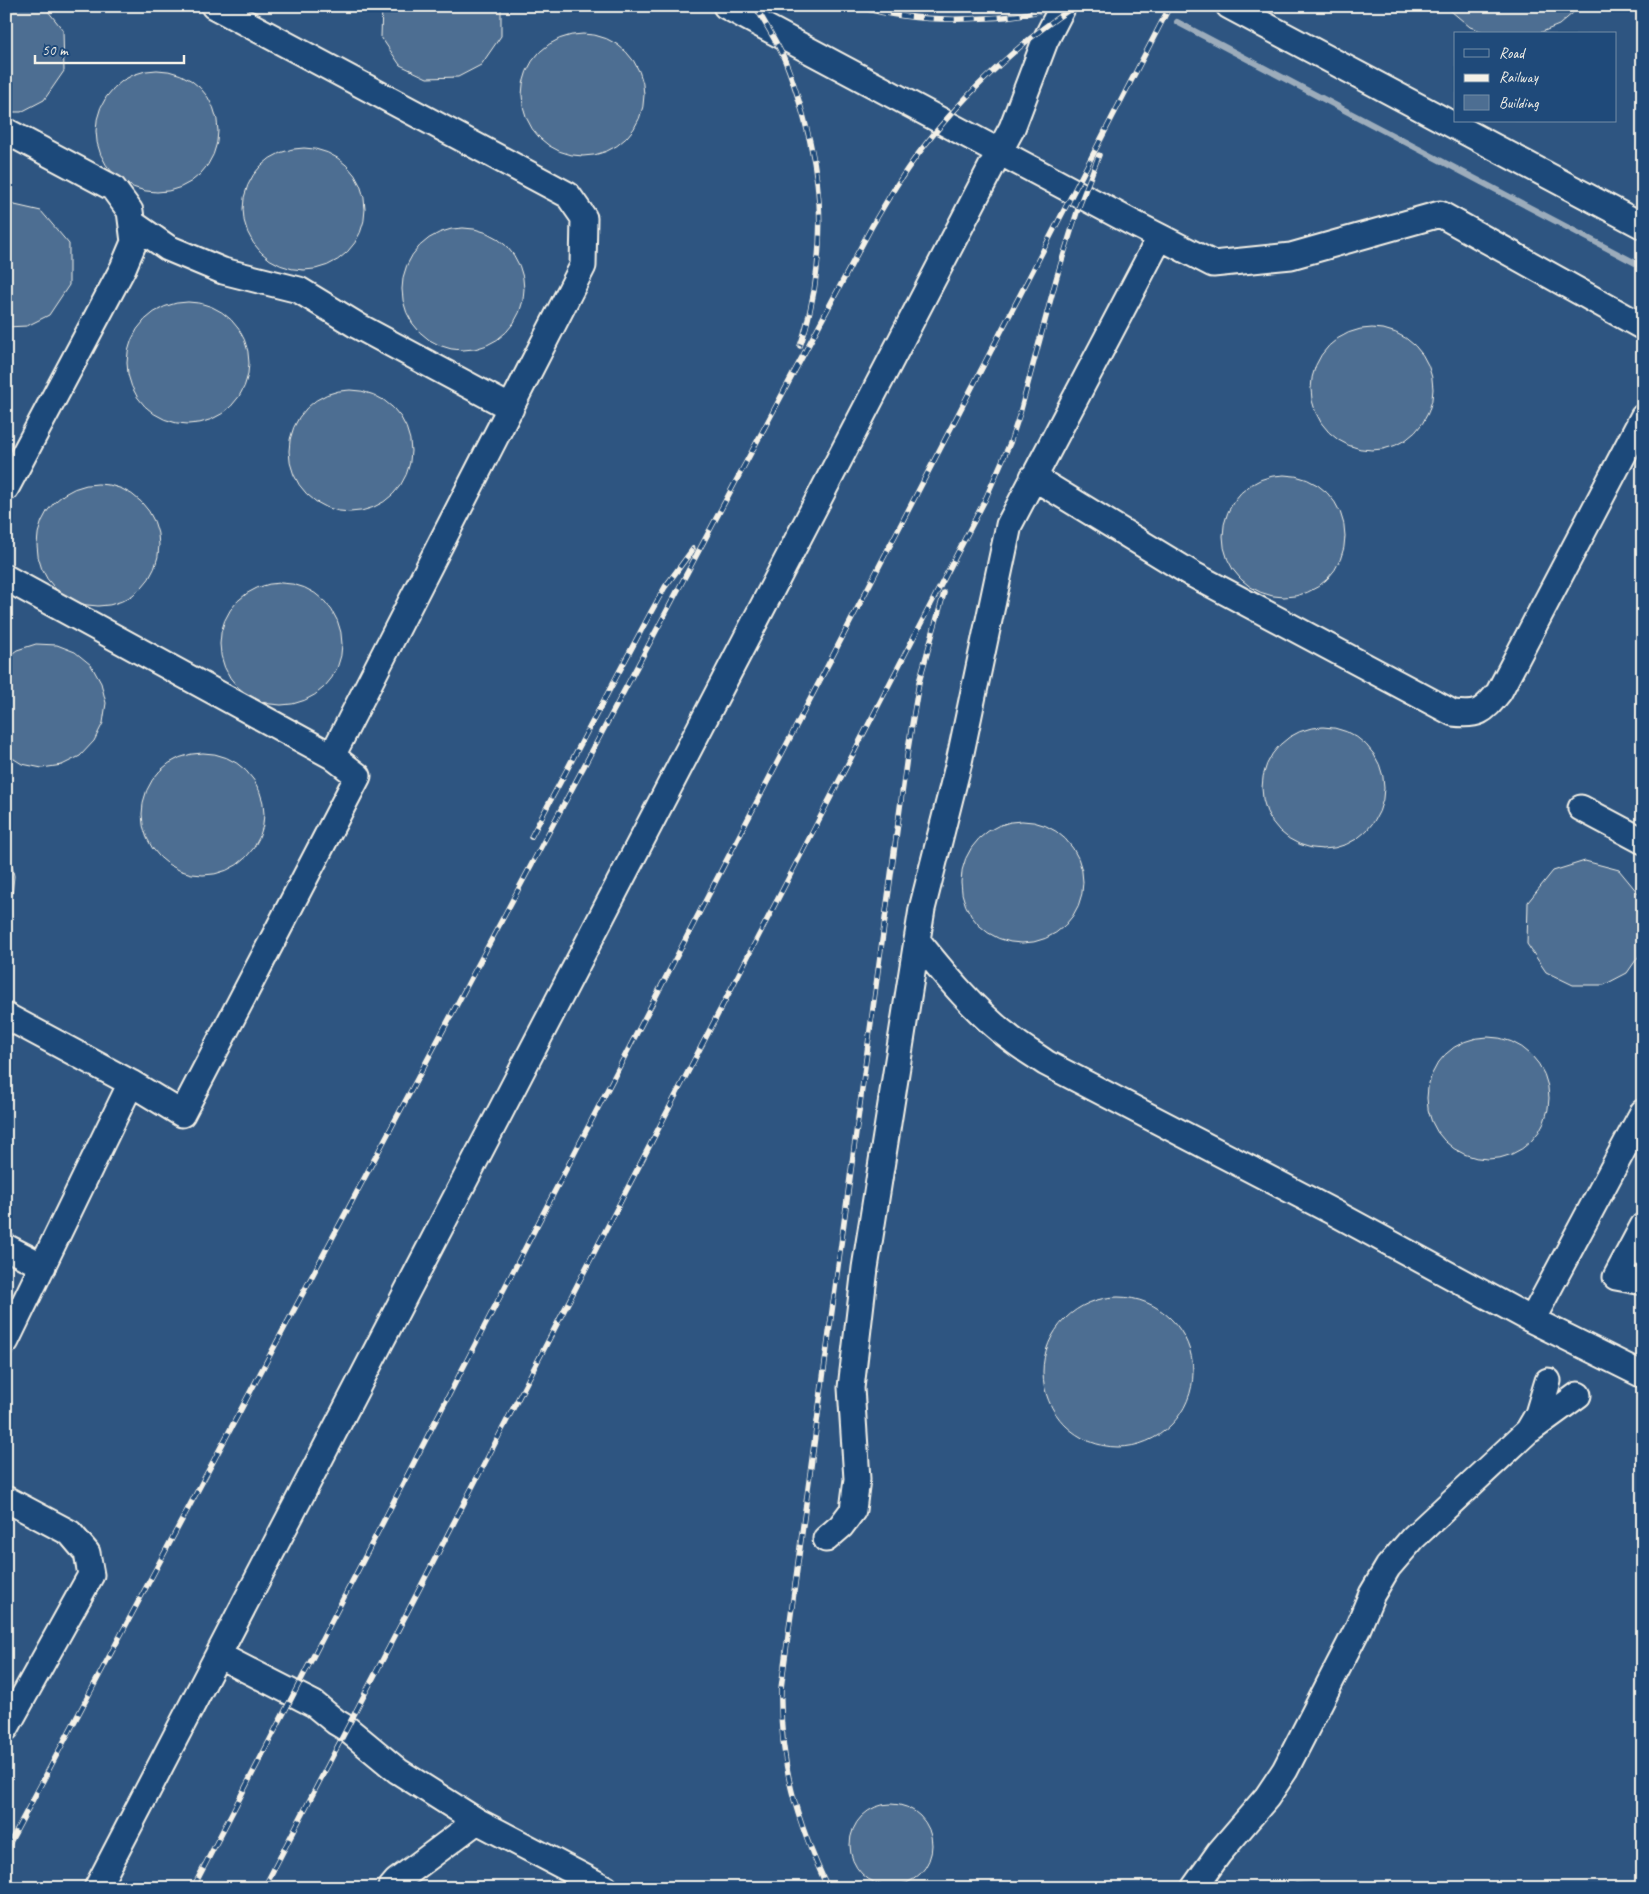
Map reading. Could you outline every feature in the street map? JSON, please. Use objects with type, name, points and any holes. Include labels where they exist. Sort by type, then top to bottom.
[{"type":"lane","points":[[214,6],[568,195],[584,218],[583,266],[332,756]]},
{"type":"lane","points":[[726,6],[1213,264],[1291,256],[1440,214],[1643,327]]},
{"type":"lane","points":[[97,1888],[1000,152],[1012,128],[1045,40],[1063,6]]},
{"type":"lane","points":[[1228,6],[1643,226]]},
{"type":"lane","points":[[6,131],[113,188],[130,210],[134,242],[123,268],[6,488]]},
{"type":"lane","points":[[132,223],[168,248],[223,271],[299,290],[358,326],[510,408]]},
{"type":"lane","points":[[826,1539],[841,1526],[853,1510],[857,1479],[851,1388],[866,1268],[917,940],[922,909],[959,762],[1009,525],[1160,236]]},
{"type":"lane","points":[[1033,478],[1192,574],[1298,631],[1453,713],[1476,714],[1483,711],[1499,692],[1643,417]]},
{"type":"lane","points":[[6,578],[332,756],[358,776],[182,1114],[131,1083],[6,1016]]},
{"type":"lane","points":[[1580,808],[1643,841]]},
{"type":"lane","points":[[917,940],[946,976],[974,1005],[1012,1040],[1046,1062],[1334,1212],[1532,1320],[1643,1375]]},
{"type":"lane","points":[[6,1341],[131,1083]]},
{"type":"lane","points":[[1532,1320],[1643,1112]]},
{"type":"lane","points":[[1643,1226],[1616,1278],[1643,1282]]},
{"type":"lane","points":[[6,1248],[43,1266]]},
{"type":"lane","points":[[1528,1431],[1538,1414],[1548,1381]]},
{"type":"lane","points":[[1194,1888],[1219,1854],[1267,1797],[1285,1770],[1357,1630],[1372,1594],[1388,1567],[1413,1538],[1528,1431],[1578,1395]]},
{"type":"lane","points":[[6,1499],[70,1533],[88,1553],[91,1575],[6,1728]]},
{"type":"lane","points":[[218,1655],[314,1704],[398,1771],[477,1821],[605,1888]]},
{"type":"lane","points":[[391,1888],[397,1881],[477,1821]]},
{"type":"shaded area","points":[[6,6],[1643,6],[1643,1888],[6,1888]]},
{"type":"building","points":[[6,6],[44,6],[63,30],[64,71],[44,100],[21,112],[6,112]]},
{"type":"building","points":[[382,6],[501,6],[501,36],[481,65],[458,77],[427,78],[400,65],[381,37]]},
{"type":"building","points":[[1445,6],[1581,6],[1559,25],[1542,32],[1484,32],[1470,27]]},
{"type":"building","points":[[583,34],[595,35],[606,39],[617,44],[626,52],[634,61],[639,72],[643,83],[643,107],[639,118],[634,129],[626,138],[617,146],[606,151],[595,155],[583,156],[571,155],[560,151],[549,146],[540,138],[532,129],[527,118],[523,107],[522,95],[523,83],[527,72],[532,61],[540,52],[549,44],[560,39],[571,35]]},
{"type":"building","points":[[157,70],[169,71],[180,75],[191,80],[200,88],[208,97],[213,108],[217,119],[217,143],[213,154],[208,165],[200,174],[191,182],[180,187],[169,191],[157,192],[145,191],[134,187],[123,182],[114,174],[106,165],[101,154],[97,143],[96,131],[97,119],[101,108],[106,97],[114,88],[123,80],[134,75],[145,71]]},
{"type":"building","points":[[304,148],[316,149],[327,153],[338,158],[347,166],[355,175],[360,186],[364,197],[364,221],[360,232],[355,243],[347,252],[338,260],[327,265],[316,269],[304,270],[292,269],[281,265],[270,260],[261,252],[253,243],[248,232],[244,221],[243,209],[244,197],[248,186],[253,175],[261,166],[270,158],[281,153],[292,149]]},
{"type":"building","points":[[6,203],[41,211],[69,244],[69,285],[49,315],[27,326],[6,327]]},
{"type":"building","points":[[463,228],[475,229],[486,233],[497,238],[506,246],[514,255],[519,266],[523,277],[523,301],[519,312],[514,323],[506,332],[497,340],[486,345],[475,349],[463,350],[451,349],[440,345],[429,340],[420,332],[412,323],[407,312],[403,301],[402,289],[403,277],[407,266],[412,255],[420,246],[429,238],[440,233],[451,229]]},
{"type":"building","points":[[188,302],[200,303],[211,307],[222,312],[231,320],[239,329],[244,340],[248,351],[248,375],[244,386],[239,397],[231,406],[222,414],[211,419],[200,423],[188,424],[176,423],[165,419],[154,414],[145,406],[137,397],[132,386],[128,375],[127,363],[128,351],[132,340],[137,329],[145,320],[154,312],[165,307],[176,303]]},
{"type":"building","points":[[1372,328],[1384,329],[1395,333],[1406,338],[1415,346],[1423,355],[1428,366],[1432,377],[1432,401],[1428,412],[1423,423],[1415,432],[1406,440],[1395,445],[1384,449],[1372,450],[1360,449],[1349,445],[1338,440],[1329,432],[1321,423],[1316,412],[1312,401],[1311,389],[1312,377],[1316,366],[1321,355],[1329,346],[1338,338],[1349,333],[1360,329]]},
{"type":"building","points":[[350,390],[362,391],[373,395],[384,400],[393,408],[401,417],[406,428],[410,439],[410,463],[406,474],[401,485],[393,494],[384,502],[373,507],[362,511],[350,512],[338,511],[327,507],[316,502],[307,494],[299,485],[294,474],[290,463],[289,451],[290,439],[294,428],[299,417],[307,408],[316,400],[327,395],[338,391]]},
{"type":"building","points":[[1284,475],[1296,476],[1307,480],[1318,485],[1327,493],[1335,502],[1340,513],[1344,524],[1344,548],[1340,559],[1335,570],[1327,579],[1318,587],[1307,592],[1296,596],[1284,597],[1272,596],[1261,592],[1250,587],[1241,579],[1233,570],[1228,559],[1224,548],[1223,536],[1224,524],[1228,513],[1233,502],[1241,493],[1250,485],[1261,480],[1272,476]]},
{"type":"building","points":[[98,484],[110,485],[121,489],[132,494],[141,502],[149,511],[154,522],[158,533],[158,557],[154,568],[149,579],[141,588],[132,596],[121,601],[110,605],[98,606],[86,605],[75,601],[64,596],[55,588],[47,579],[42,568],[38,557],[37,545],[38,533],[42,522],[47,511],[55,502],[64,494],[75,489],[86,485]]},
{"type":"building","points":[[281,583],[293,584],[304,588],[315,593],[324,601],[332,610],[337,621],[341,632],[341,656],[337,667],[332,678],[324,687],[315,695],[304,700],[293,704],[281,705],[269,704],[258,700],[247,695],[238,687],[230,678],[225,667],[221,656],[220,644],[221,632],[225,621],[230,610],[238,601],[247,593],[258,588],[269,584]]},
{"type":"building","points":[[36,644],[57,645],[75,652],[91,665],[101,683],[106,703],[103,723],[94,741],[80,756],[62,765],[42,768],[22,764],[6,754],[6,658],[17,650]]},
{"type":"building","points":[[1323,727],[1335,728],[1346,732],[1357,737],[1366,745],[1374,754],[1379,765],[1383,776],[1383,800],[1379,811],[1374,822],[1366,831],[1357,839],[1346,844],[1335,848],[1323,849],[1311,848],[1300,844],[1289,839],[1280,831],[1272,822],[1267,811],[1263,800],[1262,788],[1263,776],[1267,765],[1272,754],[1280,745],[1289,737],[1300,732],[1311,728]]},
{"type":"building","points":[[203,753],[215,754],[226,758],[237,763],[246,771],[254,780],[259,791],[263,802],[263,826],[259,837],[254,848],[246,857],[237,865],[226,870],[215,874],[203,875],[191,874],[180,870],[169,865],[160,857],[152,848],[147,837],[143,826],[142,814],[143,802],[147,791],[152,780],[160,771],[169,763],[180,758],[191,754]]},
{"type":"building","points":[[1022,821],[1034,822],[1045,826],[1056,831],[1065,839],[1073,848],[1078,859],[1082,870],[1082,894],[1078,905],[1073,916],[1065,925],[1056,933],[1045,938],[1034,942],[1022,943],[1010,942],[999,938],[988,933],[979,925],[971,916],[966,905],[962,894],[961,882],[962,870],[966,859],[971,848],[979,839],[988,831],[999,826],[1010,822]]},
{"type":"building","points":[[6,850],[10,856],[14,876],[12,896],[6,907]]},
{"type":"building","points":[[1585,861],[1619,870],[1643,899],[1643,950],[1627,973],[1604,985],[1573,985],[1546,972],[1527,944],[1528,902],[1553,871]]},
{"type":"building","points":[[1488,1037],[1500,1038],[1511,1042],[1522,1047],[1531,1055],[1539,1064],[1544,1075],[1548,1086],[1548,1110],[1544,1121],[1539,1132],[1531,1141],[1522,1149],[1511,1154],[1500,1158],[1488,1159],[1476,1158],[1465,1154],[1454,1149],[1445,1141],[1437,1132],[1432,1121],[1428,1110],[1427,1098],[1428,1086],[1432,1075],[1437,1064],[1445,1055],[1454,1047],[1465,1042],[1476,1038]]},
{"type":"building","points":[[1118,1297],[1147,1303],[1171,1319],[1187,1343],[1193,1372],[1187,1401],[1171,1425],[1147,1441],[1118,1447],[1089,1441],[1065,1425],[1049,1401],[1043,1372],[1049,1343],[1065,1319],[1089,1303]]},
{"type":"building","points":[[891,1804],[907,1807],[920,1816],[929,1829],[932,1845],[929,1861],[920,1874],[907,1883],[891,1886],[875,1883],[862,1874],[853,1861],[850,1845],[853,1829],[862,1816],[875,1807]]},
{"type":"building","points":[[1296,1883],[1311,1884],[1321,1888],[1284,1888]]},
{"type":"waterway","points":[[1146,6],[1153,10]]},
{"type":"waterway","points":[[1177,22],[1643,267]]},
{"type":"railway","points":[[755,6],[780,50],[792,79],[810,140],[817,183],[820,225],[817,268],[810,312],[800,346]]},
{"type":"railway","points":[[857,6],[889,14],[954,19],[1013,16],[1055,6]]},
{"type":"railway","points":[[6,1850],[872,226],[916,156],[956,108],[1002,62],[1051,22],[1075,6]]},
{"type":"railway","points":[[193,1888],[1170,6]]},
{"type":"railway","points":[[264,1888],[985,500],[1010,443],[1020,413],[1057,276],[1078,209],[1099,155]]},
{"type":"railway","points":[[531,837],[665,587],[693,549]]},
{"type":"railway","points":[[828,1888],[807,1839],[792,1791],[783,1741],[781,1688],[908,749],[919,682],[944,593]]}]
